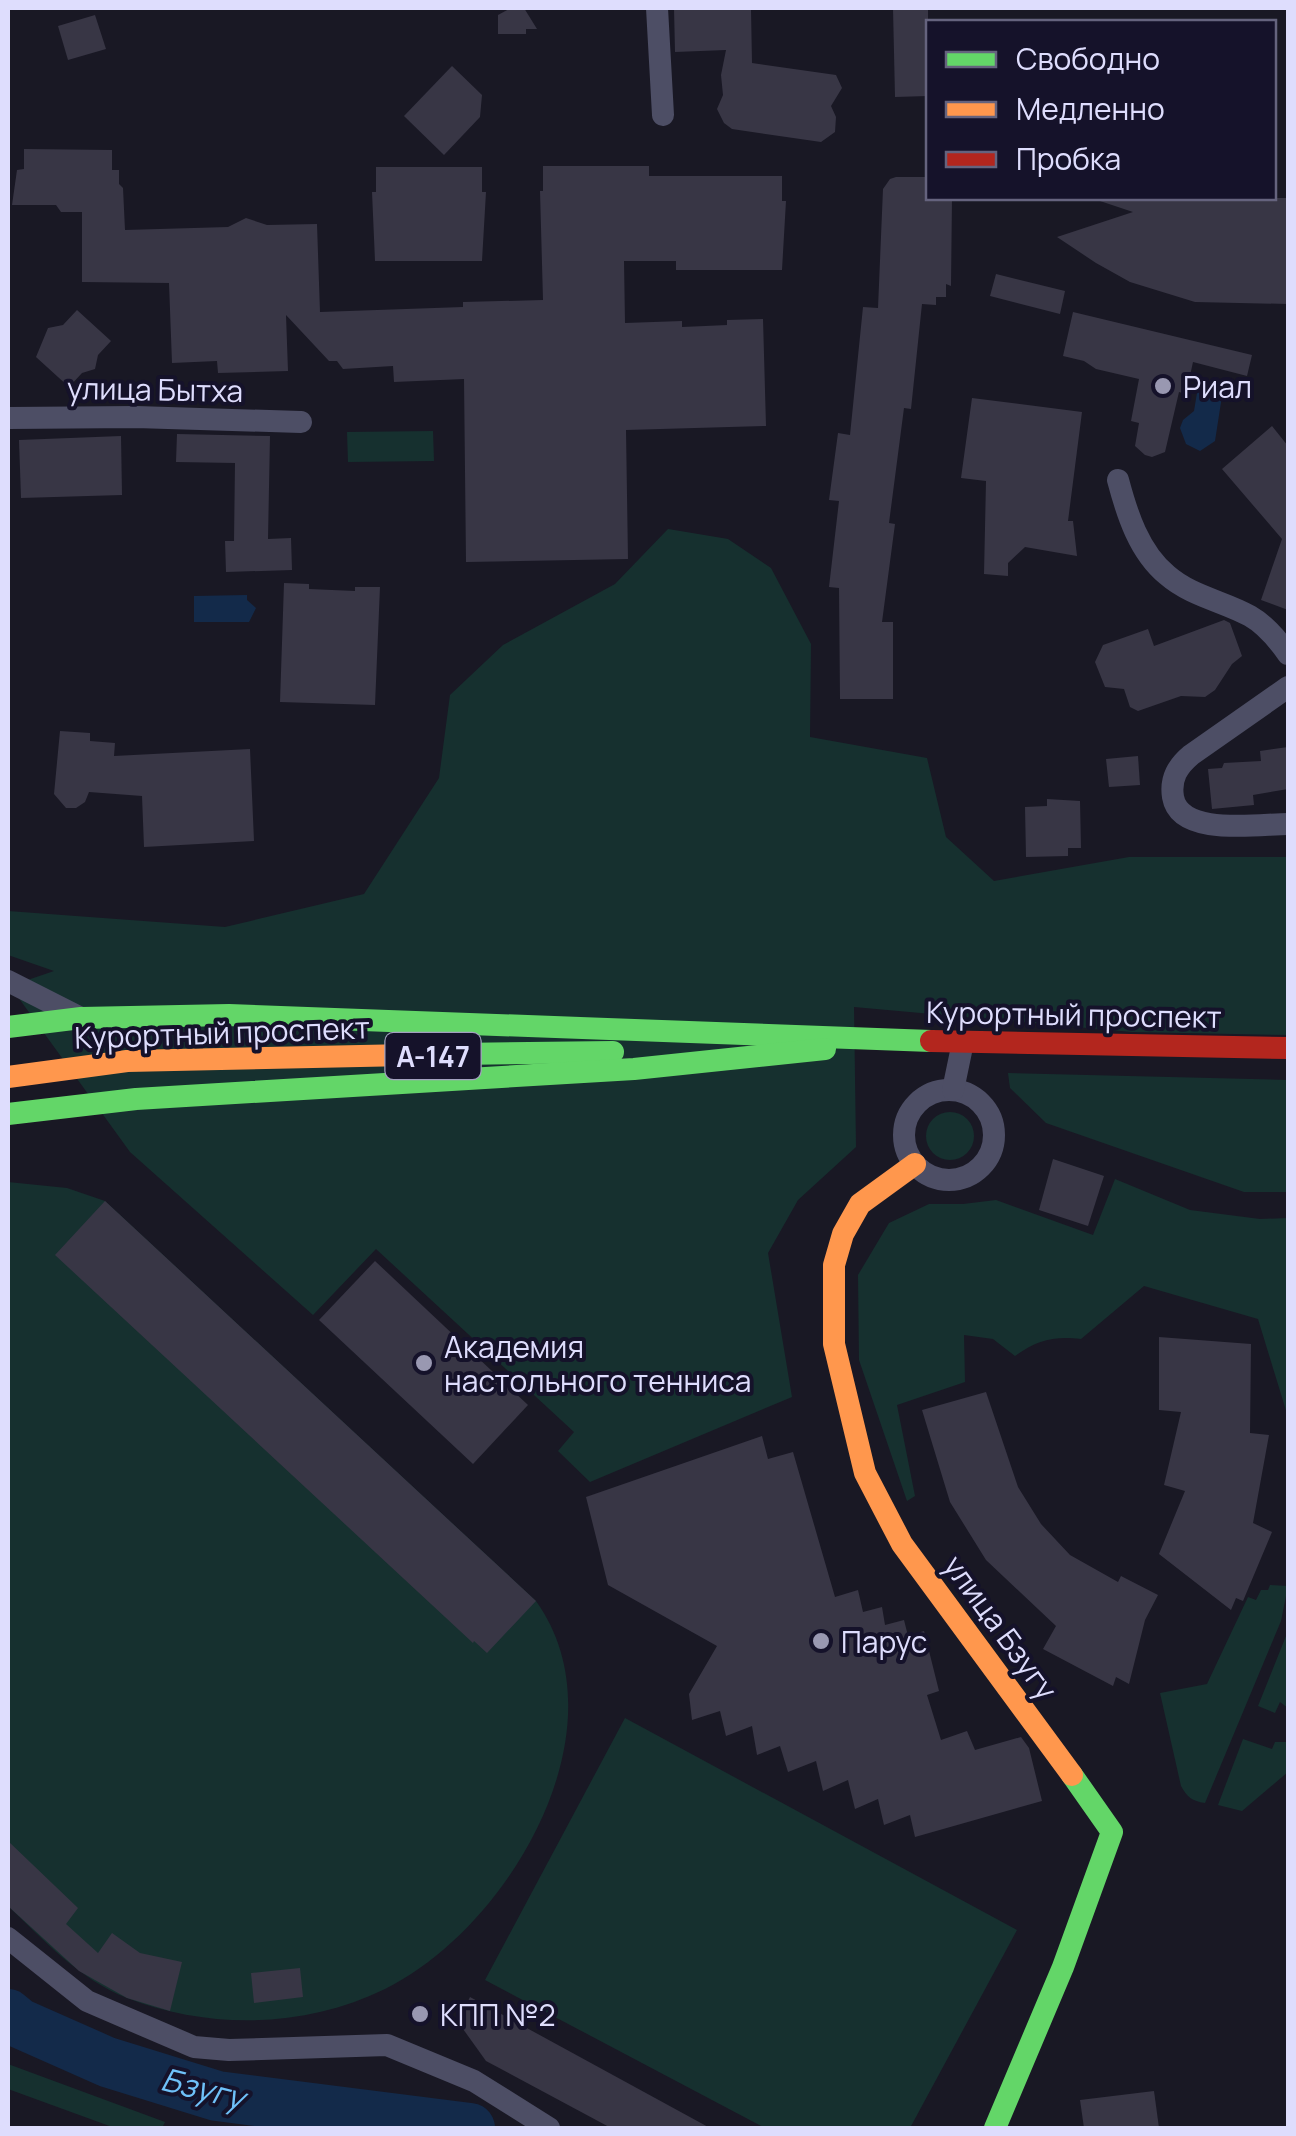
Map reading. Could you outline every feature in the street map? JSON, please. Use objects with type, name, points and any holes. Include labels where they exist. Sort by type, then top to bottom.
[{"type":"main road","name":"Курортный проспект","points":[[8,1027],[80,1018],[229,1015],[857,1039],[1288,1048]]},
{"type":"main road","name":"Курортный проспект","points":[[8,1078],[127,1062],[227,1057],[828,1048],[857,1039]]},
{"type":"main road","name":"А-147","points":[[8,1114],[152,1098],[616,1070],[828,1048]]},
{"type":"main road","name":"улица Бзугу","points":[[915,1164],[860,1204],[843,1234],[834,1265],[834,1344],[865,1473],[902,1544],[1112,1832],[1063,1967],[995,2128]]},
{"type":"street","points":[[657,8],[662,115]]},
{"type":"street","name":"улица Бытха","points":[[8,418],[301,422]]},
{"type":"street","points":[[1118,480],[1127,516],[1145,550],[1166,575],[1196,594],[1252,617],[1270,631],[1288,654]]},
{"type":"street","points":[[1288,687],[1178,766],[1173,800],[1190,820],[1207,825],[1288,824]]},
{"type":"street","points":[[8,980],[80,1018]]},
{"type":"street","points":[[953,1090],[963,1042]]},
{"type":"street","points":[[953,1090],[975,1098],[994,1126],[992,1150],[979,1170],[958,1180],[934,1178],[915,1164],[904,1131],[912,1109],[930,1094],[953,1090]]},
{"type":"street","points":[[8,1938],[87,2001],[194,2047],[229,2050],[386,2045],[474,2081],[549,2128]]},
{"type":"green space","points":[[433,431],[434,461],[348,462],[347,432]]},
{"type":"green space","points":[[668,529],[728,539],[771,568],[811,644],[810,737],[927,758],[946,837],[994,881],[1129,857],[1288,857],[1288,1035],[1132,1032],[854,1007],[856,1147],[798,1200],[768,1253],[792,1397],[590,1482],[558,1451],[574,1432],[376,1249],[313,1315],[130,1152],[10,986],[54,971],[8,955],[8,911],[225,927],[364,894],[439,778],[450,695],[503,645],[615,584]]},
{"type":"green space","points":[[1008,1073],[1288,1080],[1288,1192],[1244,1192],[1046,1123],[1010,1088]]},
{"type":"green space","points":[[950,1112],[967,1119],[974,1136],[967,1153],[950,1160],[933,1153],[926,1136],[933,1119]]},
{"type":"green space","points":[[1115,1179],[1190,1210],[1260,1219],[1288,1218],[1288,1417],[1258,1319],[1144,1286],[1081,1339],[1046,1340],[1015,1356],[993,1339],[964,1335],[965,1382],[897,1405],[915,1496],[907,1501],[859,1360],[858,1275],[889,1223],[929,1204],[996,1200],[1093,1235]]},
{"type":"green space","points":[[8,1182],[67,1188],[105,1201],[536,1601],[561,1652],[568,1707],[561,1763],[541,1820],[511,1873],[474,1920],[431,1960],[385,1989],[354,2002],[290,2017],[257,2020],[191,2016],[127,1998],[93,1980],[63,1958],[8,1906]]},
{"type":"green space","points":[[1270,1585],[1288,1586],[1281,1621],[1205,1803],[1197,1801],[1181,1786],[1160,1693],[1207,1684],[1248,1597],[1256,1600],[1261,1590],[1268,1590]]},
{"type":"green space","points":[[1288,1631],[1288,1708],[1280,1702],[1275,1713],[1258,1706]]},
{"type":"green space","points":[[625,1718],[1017,1930],[910,2128],[765,2128],[485,1980]]},
{"type":"green space","points":[[1243,1739],[1272,1749],[1275,1742],[1288,1742],[1288,1772],[1242,1811],[1218,1805]]},
{"type":"green space","points":[[8,2064],[165,2122],[162,2128],[115,2128],[8,2089]]},
{"type":"water","points":[[1206,386],[1219,390],[1222,396],[1215,441],[1200,451],[1186,444],[1180,428],[1194,411],[1197,393]]},
{"type":"water","points":[[247,595],[256,608],[249,622],[194,622],[194,596]]},
{"type":"building","points":[[511,8],[524,8],[537,29],[526,29],[526,34],[498,34],[498,15]]},
{"type":"building","points":[[674,8],[751,9],[752,63],[836,75],[842,88],[831,106],[836,117],[835,132],[821,142],[732,129],[724,123],[717,109],[723,95],[721,75],[726,50],[675,52]]},
{"type":"building","points":[[893,8],[928,8],[926,96],[895,97]]},
{"type":"building","points":[[95,15],[106,49],[68,60],[58,26]]},
{"type":"building","points":[[452,66],[482,95],[480,117],[444,155],[404,116]]},
{"type":"building","points":[[24,149],[112,150],[112,170],[119,170],[119,184],[123,188],[125,230],[228,227],[246,218],[267,225],[317,224],[320,312],[543,300],[543,166],[649,166],[649,176],[782,176],[782,201],[786,201],[782,270],[676,270],[676,261],[624,261],[625,323],[682,321],[682,327],[763,319],[766,426],[626,430],[628,559],[466,562],[464,379],[394,382],[393,366],[343,369],[337,361],[329,361],[286,315],[288,371],[218,373],[217,361],[172,363],[169,283],[82,282],[82,212],[61,212],[56,205],[12,205],[17,170],[24,169]]},
{"type":"building","points":[[376,167],[482,167],[482,192],[486,192],[482,261],[375,261],[372,192],[376,192]]},
{"type":"building","points":[[926,177],[926,200],[952,200],[951,286],[946,284],[946,297],[936,297],[936,305],[922,304],[911,409],[904,408],[889,523],[895,524],[882,622],[893,622],[893,699],[840,699],[839,588],[829,587],[839,501],[829,500],[838,433],[850,435],[863,307],[878,308],[883,189],[890,179]]},
{"type":"building","points":[[1288,198],[1288,304],[1195,302],[1130,282],[1057,237],[1133,212],[1100,201]]},
{"type":"building","points":[[996,274],[1065,291],[1060,314],[990,296]]},
{"type":"building","points":[[77,310],[111,341],[98,355],[95,369],[82,373],[69,387],[36,357],[48,328],[63,325]]},
{"type":"building","name":"Риал","points":[[1073,312],[1252,355],[1247,376],[1193,362],[1186,394],[1179,392],[1165,452],[1152,457],[1145,455],[1135,446],[1139,423],[1131,421],[1139,379],[1063,356]]},
{"type":"building","points":[[972,398],[1082,412],[1068,521],[1073,521],[1077,556],[1025,547],[1008,563],[1008,576],[984,574],[986,481],[961,478]]},
{"type":"building","points":[[1272,426],[1288,446],[1288,610],[1261,600],[1282,539],[1222,469]]},
{"type":"building","points":[[177,434],[270,436],[268,539],[291,538],[292,570],[226,572],[225,541],[234,541],[235,463],[176,462]]},
{"type":"building","points":[[121,436],[122,495],[21,498],[19,440]]},
{"type":"building","points":[[284,583],[309,584],[309,589],[355,591],[355,587],[380,587],[375,705],[280,702]]},
{"type":"building","points":[[1224,620],[1230,623],[1242,656],[1205,697],[1181,696],[1138,711],[1130,707],[1124,689],[1105,687],[1095,662],[1103,645],[1148,629],[1154,646]]},
{"type":"building","points":[[60,731],[90,733],[90,741],[115,743],[114,756],[250,749],[254,841],[144,847],[142,796],[89,792],[85,802],[76,808],[66,808],[54,794]]},
{"type":"building","points":[[1288,747],[1288,789],[1253,795],[1254,805],[1212,809],[1208,769],[1222,768],[1224,763],[1261,761],[1260,751]]},
{"type":"building","points":[[1138,756],[1140,785],[1109,787],[1106,759]]},
{"type":"building","points":[[1047,799],[1080,801],[1081,848],[1068,848],[1068,856],[1026,857],[1025,807],[1047,806]]},
{"type":"building","points":[[1053,1159],[1104,1176],[1088,1226],[1039,1210]]},
{"type":"building","points":[[105,1201],[536,1601],[487,1653],[55,1255]]},
{"type":"building","name":"Академия настольного тенниса","points":[[375,1261],[528,1405],[473,1464],[319,1320]]},
{"type":"building","points":[[1159,1337],[1251,1344],[1250,1433],[1269,1435],[1253,1523],[1272,1532],[1243,1601],[1236,1598],[1231,1610],[1159,1554],[1185,1491],[1164,1485],[1181,1412],[1159,1410]]},
{"type":"building","points":[[986,1392],[1018,1487],[1041,1524],[1070,1555],[1118,1582],[1121,1576],[1158,1595],[1145,1620],[1129,1684],[1116,1677],[1113,1686],[1043,1649],[1056,1626],[986,1560],[950,1502],[922,1410]]},
{"type":"building","name":"Парус","points":[[762,1436],[768,1459],[793,1452],[835,1597],[858,1590],[863,1612],[882,1607],[885,1625],[904,1620],[908,1636],[924,1631],[939,1691],[927,1695],[941,1740],[967,1731],[975,1750],[1021,1737],[1029,1748],[1042,1801],[915,1837],[910,1815],[884,1825],[878,1799],[855,1809],[848,1780],[823,1791],[816,1761],[788,1772],[780,1746],[757,1755],[752,1726],[726,1736],[720,1711],[692,1720],[689,1694],[717,1646],[608,1585],[586,1497]]},
{"type":"building","points":[[8,1841],[78,1908],[66,1924],[98,1953],[112,1933],[140,1953],[182,1962],[170,2011],[127,1998],[79,1971],[8,1906]]},
{"type":"building","points":[[300,1968],[303,1997],[254,2003],[251,1973]]},
{"type":"building","points":[[470,1997],[710,2128],[611,2128],[486,2061],[458,2022]]},
{"type":"building","points":[[1154,2091],[1159,2128],[1084,2128],[1080,2100]]},
{"type":"waterway","name":"Бзугу","points":[[8,2014],[19,2023],[107,2062],[217,2096],[470,2128]]},
{"type":"traffic: fast","points":[[8,1027],[81,1018],[229,1015],[931,1041]]},
{"type":"traffic: fast","points":[[8,1114],[136,1099],[634,1069],[825,1049]]},
{"type":"traffic: fast","points":[[455,1054],[613,1052]]},
{"type":"traffic: fast","points":[[995,2128],[1063,1967],[1112,1832],[1072,1775]]},
{"type":"traffic: slow","points":[[8,1077],[127,1061],[455,1054]]},
{"type":"traffic: slow","points":[[915,1164],[860,1204],[843,1234],[834,1265],[834,1344],[865,1473],[902,1544],[1072,1775]]},
{"type":"traffic: jam","points":[[931,1041],[1288,1048]]},
{"type":"place","name":"Риал","points":[[1163,386]]},
{"type":"place","name":"Академия настольного тенниса","points":[[424,1363]]},
{"type":"place","name":"Парус","points":[[821,1641]]},
{"type":"place","name":"КПП №2","points":[[420,2014]]}]
